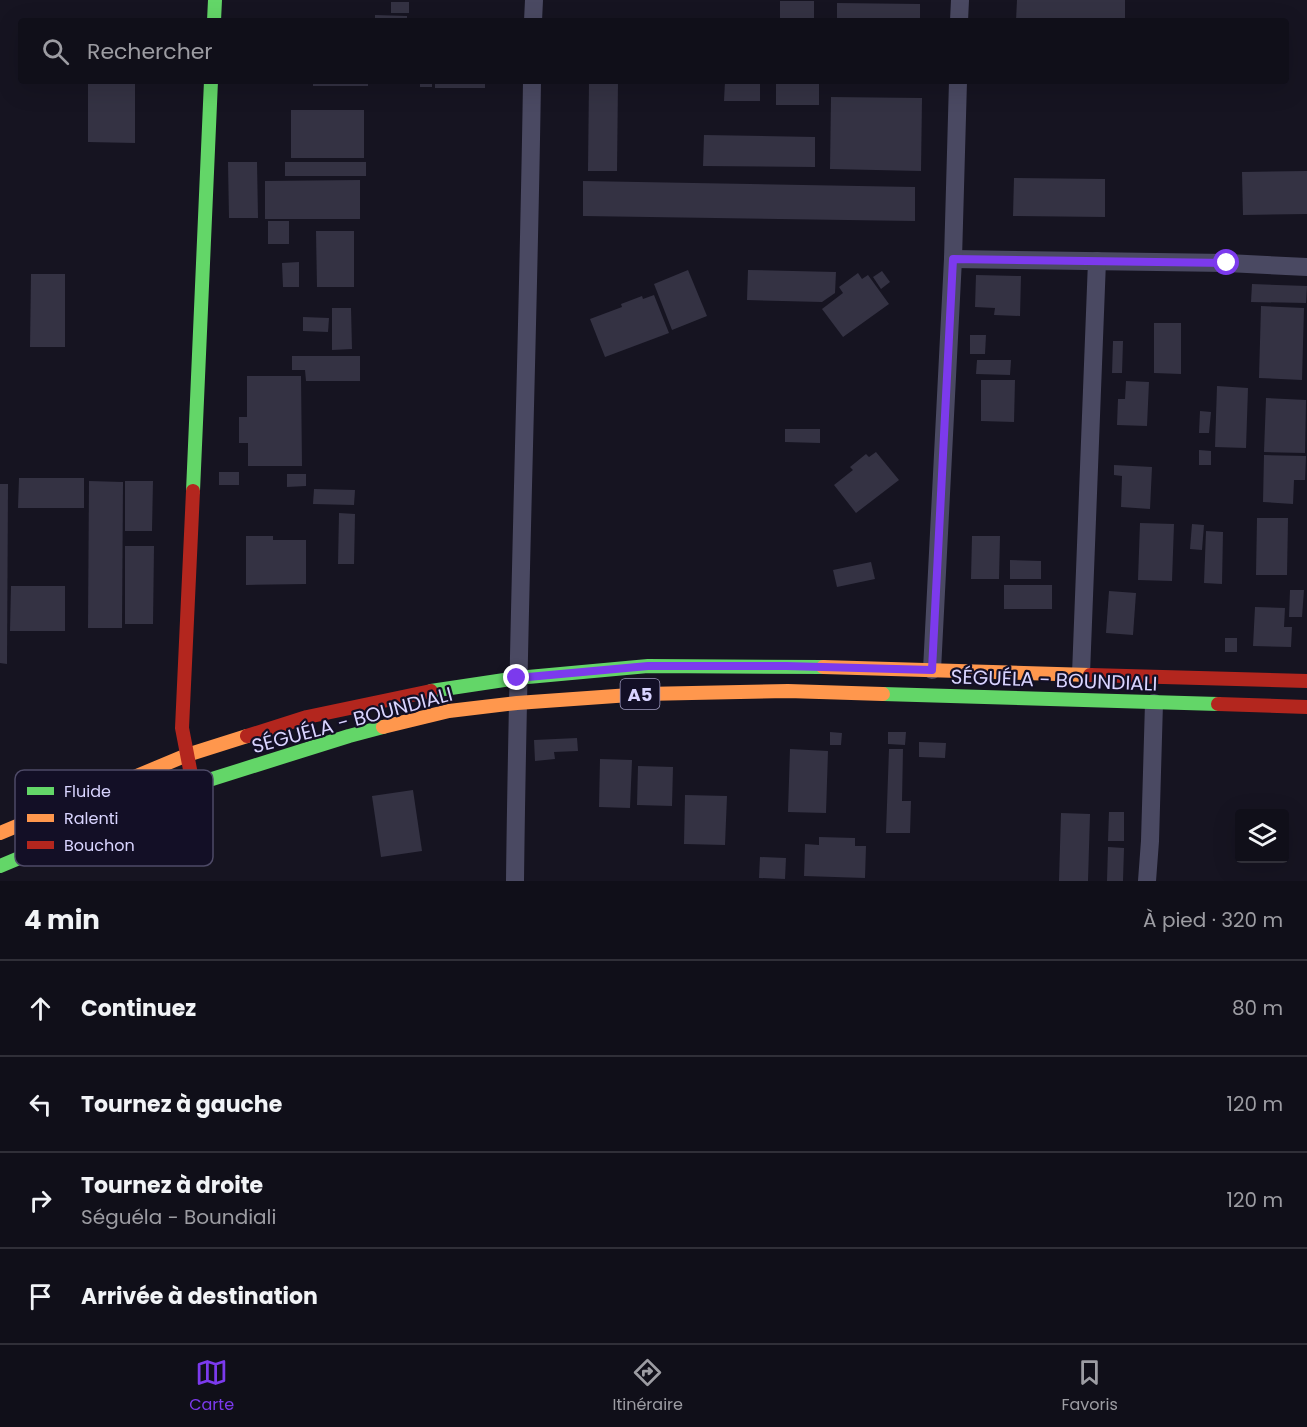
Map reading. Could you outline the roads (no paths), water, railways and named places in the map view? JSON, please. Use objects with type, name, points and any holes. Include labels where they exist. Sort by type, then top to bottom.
[{"type":"main road","points":[[214,18],[215,0]]},
{"type":"main road","points":[[190,770],[182,728],[211,84]]},
{"type":"main road","name":"SÉGUÉLA - BOUNDIALI","points":[[151,770],[187,755],[308,717],[417,693],[517,678],[648,666],[786,666],[1307,681]]},
{"type":"main road","name":"SÉGUÉLA - BOUNDIALI","points":[[213,779],[349,736],[449,711],[517,703],[644,694],[788,691],[1307,707]]},
{"type":"main road","name":"SÉGUÉLA - BOUNDIALI","points":[[0,833],[15,827]]},
{"type":"main road","name":"SÉGUÉLA - BOUNDIALI","points":[[0,866],[15,860]]},
{"type":"street","points":[[533,18],[534,0]]},
{"type":"street","points":[[959,18],[960,0]]},
{"type":"street","points":[[515,881],[517,678],[532,84]]},
{"type":"street","points":[[932,670],[953,259],[958,84]]},
{"type":"street","points":[[953,259],[1227,263],[1307,267]]},
{"type":"street","points":[[1081,674],[1097,261]]},
{"type":"street","points":[[1147,881],[1154,703]]}]
